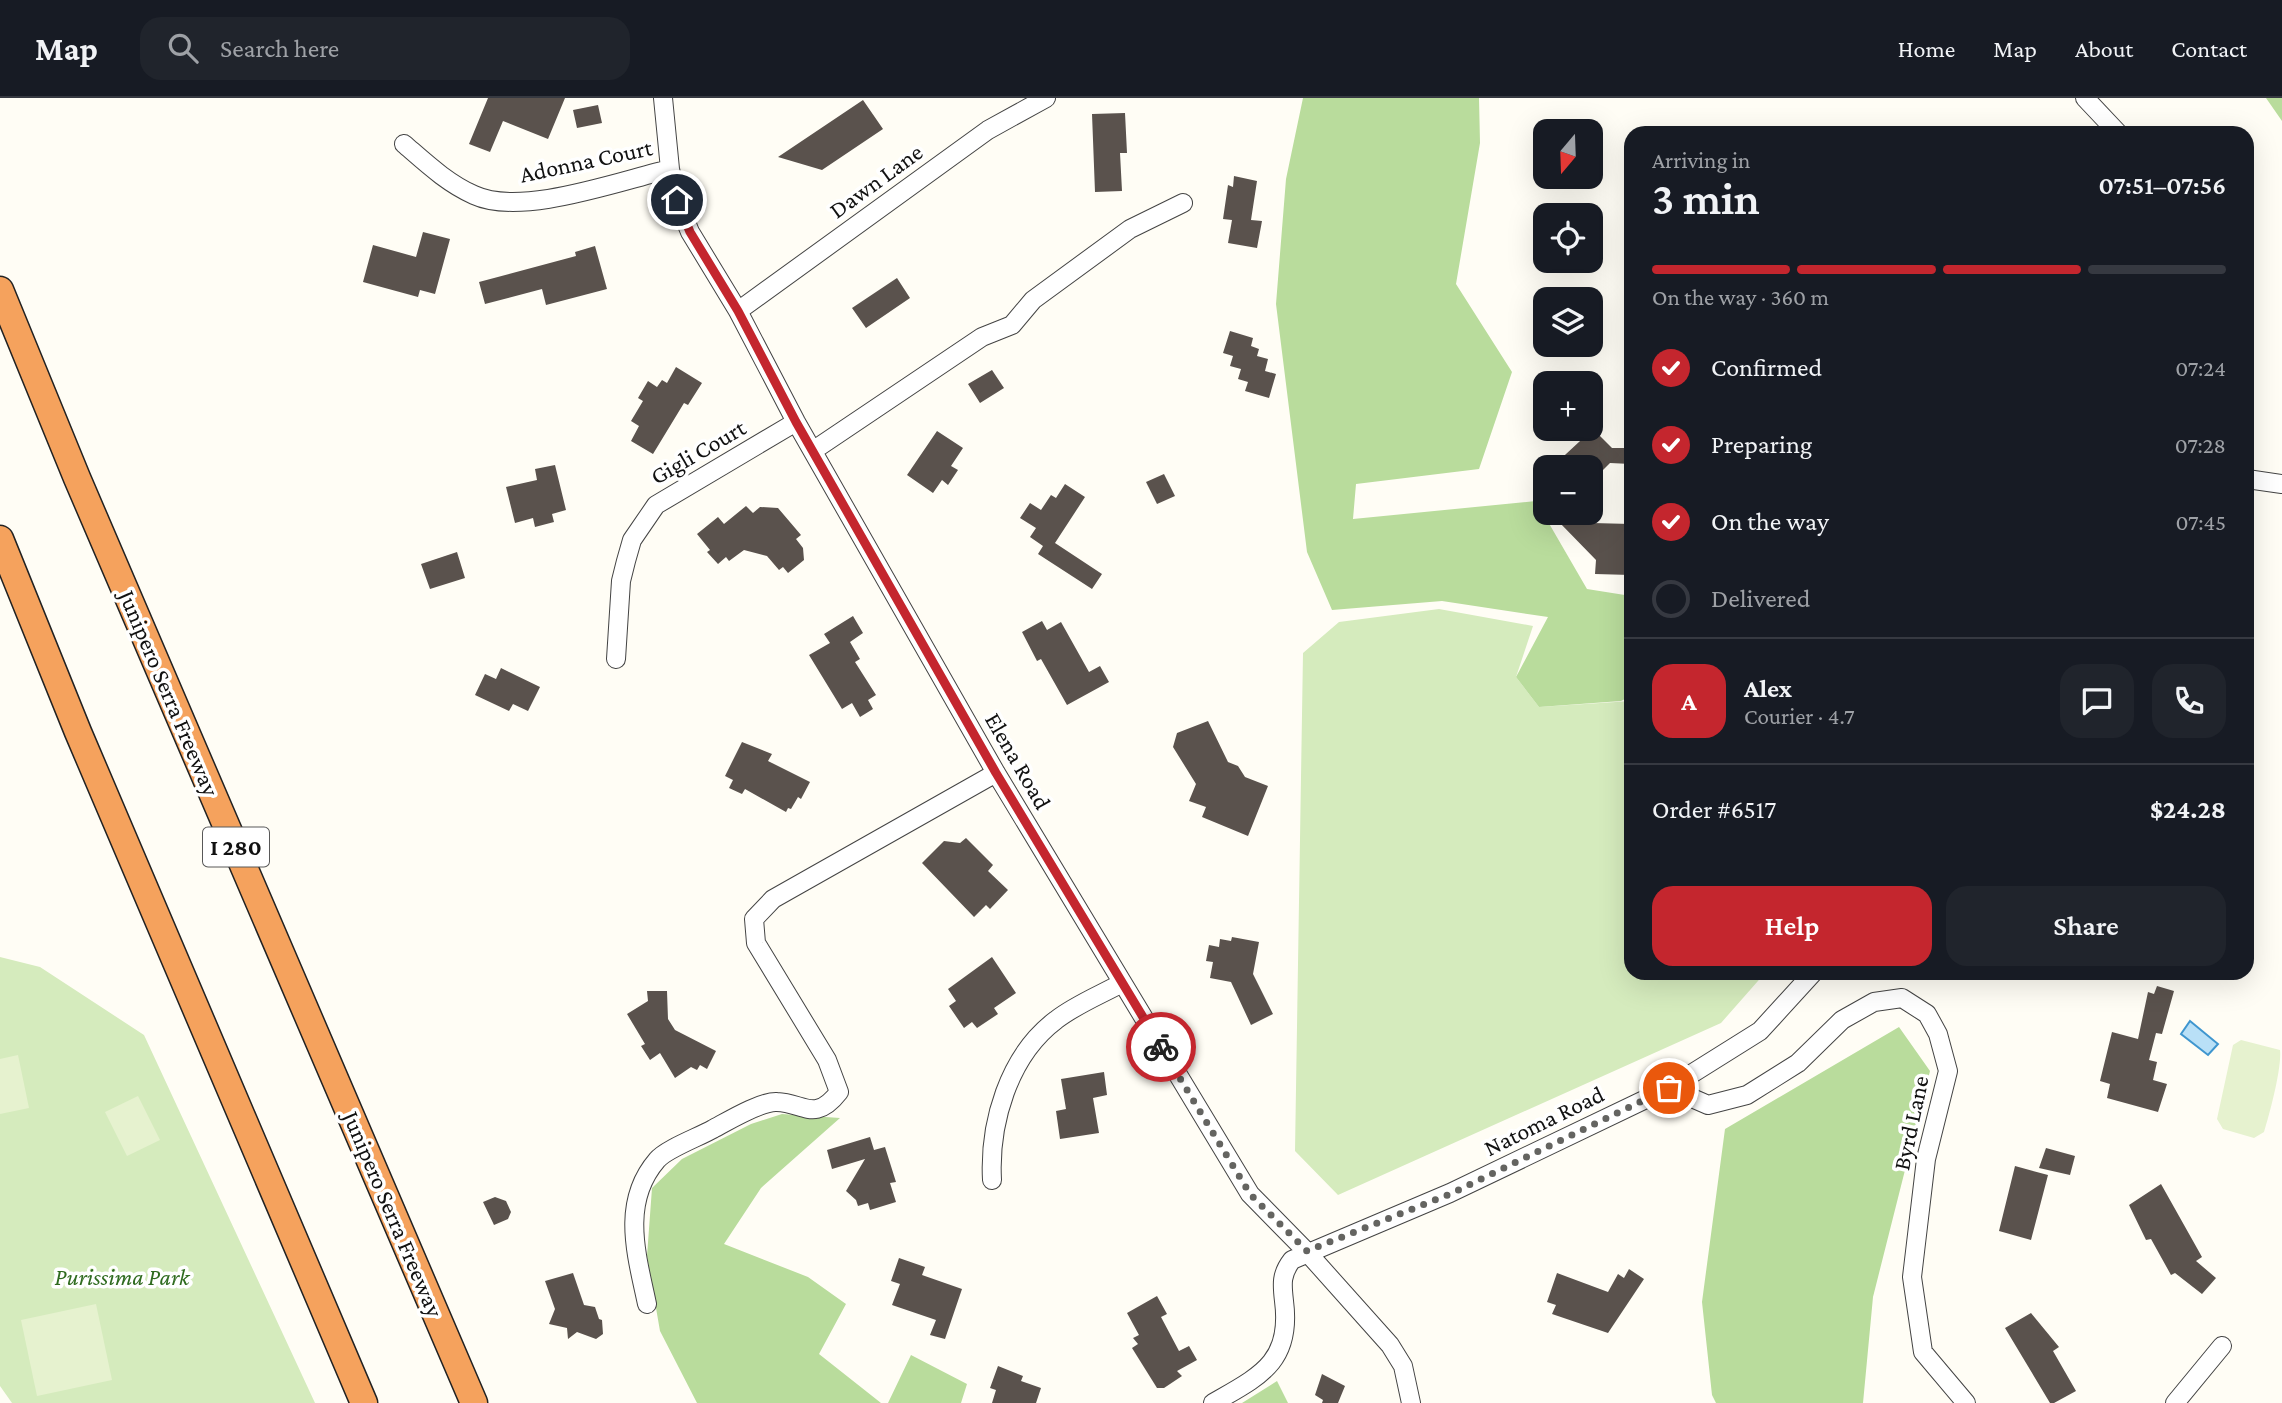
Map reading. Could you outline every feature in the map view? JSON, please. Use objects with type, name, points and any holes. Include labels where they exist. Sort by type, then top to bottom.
[{"type":"highway","name":"Junipero Serra Freeway","points":[[0,290],[83,491],[474,1403]]},
{"type":"highway","points":[[0,539],[78,732],[364,1403]]},
{"type":"street","name":"Elena Road","points":[[663,98],[670,169],[677,200],[690,232],[738,311],[796,422],[996,773],[1250,1194],[1307,1251],[1390,1345],[1404,1366],[1411,1403]]},
{"type":"street","name":"Dawn Lane","points":[[738,311],[988,130],[1046,98]]},
{"type":"street","points":[[2085,98],[2111,126]]},
{"type":"street","name":"Adonna Court","points":[[404,144],[444,178],[476,196],[530,203],[670,169]]},
{"type":"street","points":[[814,450],[982,337],[1012,325],[1033,300],[1130,229],[1183,203]]},
{"type":"street","name":"Gigli Court","points":[[616,659],[624,571],[632,540],[656,505],[796,422]]},
{"type":"street","points":[[2254,481],[2282,484]]},
{"type":"street","points":[[647,1304],[632,1234],[634,1207],[658,1159],[740,1114],[775,1101],[808,1111],[830,1103],[838,1092],[827,1060],[756,943],[754,919],[773,899],[996,773]]},
{"type":"street","name":"Natoma Road","points":[[1307,1251],[1450,1194],[1669,1088],[1760,1031],[1806,980]]},
{"type":"street","points":[[992,1180],[990,1150],[1011,1074],[1029,1048],[1055,1020],[1122,982]]},
{"type":"street","name":"Byrd Lane","points":[[1669,1088],[1709,1105],[1747,1095],[1798,1063],[1842,1020],[1874,1002],[1902,998],[1927,1014],[1938,1034],[1948,1071],[1926,1159],[1912,1276],[1923,1352],[1966,1403]]},
{"type":"street","points":[[1213,1403],[1258,1377],[1273,1363],[1284,1340],[1284,1269],[1292,1260],[1307,1251]]},
{"type":"street","points":[[2175,1403],[2222,1346]]},
{"type":"green space","points":[[1303,98],[1479,98],[1480,143],[1456,284],[1512,372],[1479,469],[1356,484],[1353,519],[1533,501],[1533,525],[1550,525],[1587,589],[1624,595],[1624,700],[1539,707],[1516,677],[1548,617],[1442,601],[1332,610],[1307,552],[1276,304],[1286,179]]},
{"type":"green space","points":[[2266,98],[2282,98],[2282,121]]},
{"type":"green space","points":[[1439,609],[1533,626],[1516,677],[1539,707],[1624,701],[1624,980],[1759,980],[1721,1023],[1338,1195],[1295,1151],[1303,653],[1339,622]]},
{"type":"green space","name":"Purissima Park","points":[[0,957],[40,967],[144,1035],[315,1403],[12,1403],[0,1386]]},
{"type":"green space","points":[[1899,1027],[1930,1071],[1873,1297],[1863,1403],[1716,1403],[1712,1395],[1702,1302],[1725,1129]]},
{"type":"green space","points":[[2241,1040],[2280,1050],[2277,1078],[2264,1132],[2254,1138],[2223,1129],[2217,1119],[2233,1045]]},
{"type":"green space","points":[[18,1055],[29,1108],[0,1114],[0,1059]]},
{"type":"green space","points":[[138,1096],[160,1140],[127,1156],[105,1112]]},
{"type":"green space","points":[[782,1114],[840,1118],[761,1188],[724,1244],[808,1277],[846,1304],[819,1354],[881,1403],[697,1403],[660,1331],[647,1256],[652,1188],[682,1159],[751,1124]]},
{"type":"green space","points":[[96,1304],[112,1380],[37,1396],[21,1320]]},
{"type":"green space","points":[[911,1355],[967,1384],[961,1403],[888,1403]]},
{"type":"green space","points":[[1277,1381],[1288,1403],[1242,1403]]},
{"type":"water","points":[[2190,1021],[2218,1044],[2208,1055],[2181,1034]]},
{"type":"building","points":[[488,98],[565,98],[548,139],[503,121],[490,152],[469,144]]},
{"type":"building","points":[[863,100],[883,129],[822,170],[778,157]]},
{"type":"building","points":[[598,105],[602,123],[577,128],[573,110]]},
{"type":"building","points":[[1125,113],[1127,153],[1120,153],[1122,191],[1095,192],[1092,114]]},
{"type":"building","points":[[1234,176],[1257,181],[1251,220],[1262,221],[1257,248],[1228,243],[1232,220],[1223,219],[1228,185],[1233,187]]},
{"type":"building","points":[[423,232],[450,239],[435,294],[420,290],[418,297],[363,282],[373,245],[416,257]]},
{"type":"building","points":[[595,246],[607,289],[546,305],[542,289],[485,304],[479,282],[576,256],[575,252]]},
{"type":"building","points":[[897,278],[910,298],[866,328],[852,308]]},
{"type":"building","points":[[1230,331],[1253,338],[1251,346],[1259,349],[1257,356],[1268,359],[1265,371],[1276,374],[1269,398],[1245,391],[1248,382],[1238,379],[1241,369],[1230,366],[1233,356],[1223,353]]},
{"type":"building","points":[[676,367],[702,383],[688,405],[684,403],[653,454],[631,441],[639,426],[631,421],[643,401],[638,398],[648,381],[657,387],[662,380],[667,383]]},
{"type":"building","points":[[992,370],[1004,388],[980,403],[968,384]]},
{"type":"building","points":[[937,431],[963,448],[951,466],[958,470],[948,485],[942,480],[933,493],[907,475]]},
{"type":"building","points":[[1603,439],[1612,448],[1624,448],[1624,464],[1610,463],[1603,470],[1603,455],[1565,455],[1580,441]]},
{"type":"building","points":[[555,465],[566,510],[552,514],[554,522],[535,527],[533,518],[515,523],[506,487],[537,480],[535,469]]},
{"type":"building","points":[[1164,474],[1175,496],[1157,504],[1146,482]]},
{"type":"building","points":[[1065,484],[1085,497],[1055,543],[1102,574],[1092,589],[1038,554],[1043,546],[1030,537],[1036,528],[1020,518],[1030,503],[1041,510],[1051,495],[1056,498]]},
{"type":"building","points":[[746,506],[753,513],[760,507],[778,508],[801,535],[796,539],[803,548],[804,560],[788,573],[783,567],[779,570],[767,556],[744,550],[729,561],[726,557],[718,564],[707,552],[710,550],[697,534],[718,517],[724,524]]},
{"type":"building","points":[[1624,524],[1624,575],[1595,574],[1596,560],[1562,525]]},
{"type":"building","points":[[457,552],[465,578],[430,589],[421,564]]},
{"type":"building","points":[[853,616],[863,633],[850,642],[860,659],[855,662],[876,695],[868,700],[873,709],[860,717],[852,703],[842,709],[809,655],[830,643],[824,634]]},
{"type":"building","points":[[1042,621],[1047,630],[1061,622],[1089,672],[1100,666],[1109,682],[1067,705],[1041,659],[1037,661],[1022,632]]},
{"type":"building","points":[[501,668],[540,687],[528,711],[513,704],[509,711],[475,695],[485,674],[496,679]]},
{"type":"building","points":[[1208,721],[1228,762],[1238,766],[1245,777],[1268,786],[1248,836],[1202,817],[1206,807],[1189,801],[1196,784],[1173,747],[1177,733]]},
{"type":"building","points":[[742,742],[772,754],[768,761],[810,782],[801,799],[798,797],[791,809],[788,808],[786,812],[745,789],[742,794],[729,788],[733,780],[725,776]]},
{"type":"building","points":[[966,838],[993,865],[988,871],[1008,890],[990,909],[986,905],[974,917],[922,863],[944,841],[960,843]]},
{"type":"building","points":[[1232,937],[1259,942],[1253,974],[1273,1014],[1251,1025],[1231,982],[1210,978],[1213,962],[1206,961],[1209,945],[1219,947],[1220,939],[1231,941]]},
{"type":"building","points":[[992,957],[1016,993],[994,1008],[998,1014],[977,1028],[972,1022],[964,1028],[949,1006],[956,1001],[948,989]]},
{"type":"building","points":[[2157,986],[2174,991],[2162,1034],[2156,1033],[2149,1060],[2157,1062],[2153,1080],[2167,1084],[2158,1112],[2107,1098],[2110,1084],[2100,1081],[2112,1032],[2138,1039],[2148,992],[2154,994]]},
{"type":"building","points":[[647,991],[667,991],[668,1019],[675,1030],[716,1051],[707,1069],[700,1065],[697,1070],[691,1067],[675,1078],[660,1053],[650,1060],[641,1046],[645,1044],[627,1014],[648,1001]]},
{"type":"building","points":[[1104,1072],[1107,1095],[1093,1098],[1099,1133],[1060,1139],[1056,1111],[1066,1109],[1061,1079]]},
{"type":"building","points":[[870,1137],[874,1150],[885,1147],[896,1182],[890,1183],[896,1202],[870,1210],[868,1203],[858,1206],[856,1200],[846,1191],[865,1159],[832,1169],[827,1150]]},
{"type":"building","points":[[2046,1148],[2075,1156],[2070,1175],[2039,1168]]},
{"type":"building","points":[[2015,1166],[2048,1175],[2031,1240],[1999,1231]]},
{"type":"building","points":[[2161,1184],[2202,1257],[2196,1261],[2216,1278],[2202,1294],[2175,1273],[2171,1275],[2151,1239],[2146,1240],[2129,1205]]},
{"type":"building","points":[[495,1197],[506,1201],[511,1212],[508,1219],[494,1225],[483,1202]]},
{"type":"building","points":[[899,1258],[925,1267],[922,1275],[962,1289],[945,1339],[930,1335],[936,1320],[892,1305],[900,1284],[891,1281]]},
{"type":"building","points":[[1629,1269],[1644,1279],[1608,1333],[1552,1314],[1556,1305],[1547,1302],[1557,1273],[1608,1292],[1618,1274],[1624,1278]]},
{"type":"building","points":[[573,1273],[584,1305],[595,1307],[599,1319],[602,1320],[603,1334],[596,1339],[577,1332],[568,1339],[567,1328],[549,1324],[555,1309],[545,1281]]},
{"type":"building","points":[[1157,1296],[1167,1314],[1161,1317],[1179,1351],[1189,1346],[1197,1360],[1177,1371],[1182,1376],[1164,1388],[1157,1388],[1132,1348],[1138,1344],[1133,1338],[1139,1335],[1127,1313]]},
{"type":"building","points":[[2031,1313],[2059,1347],[2053,1351],[2076,1391],[2054,1403],[2050,1403],[2005,1328]]},
{"type":"building","points":[[998,1366],[1023,1376],[1021,1381],[1041,1388],[1036,1403],[992,1403],[996,1390],[990,1388]]},
{"type":"building","points":[[1322,1374],[1345,1386],[1338,1403],[1322,1403],[1323,1400],[1315,1395]]},
{"type":"way so far","points":[[1161,1047],[1250,1194],[1307,1251],[1450,1194],[1669,1088]]},
{"type":"route","points":[[677,200],[690,232],[738,311],[796,422],[996,773],[1161,1047]]}]
